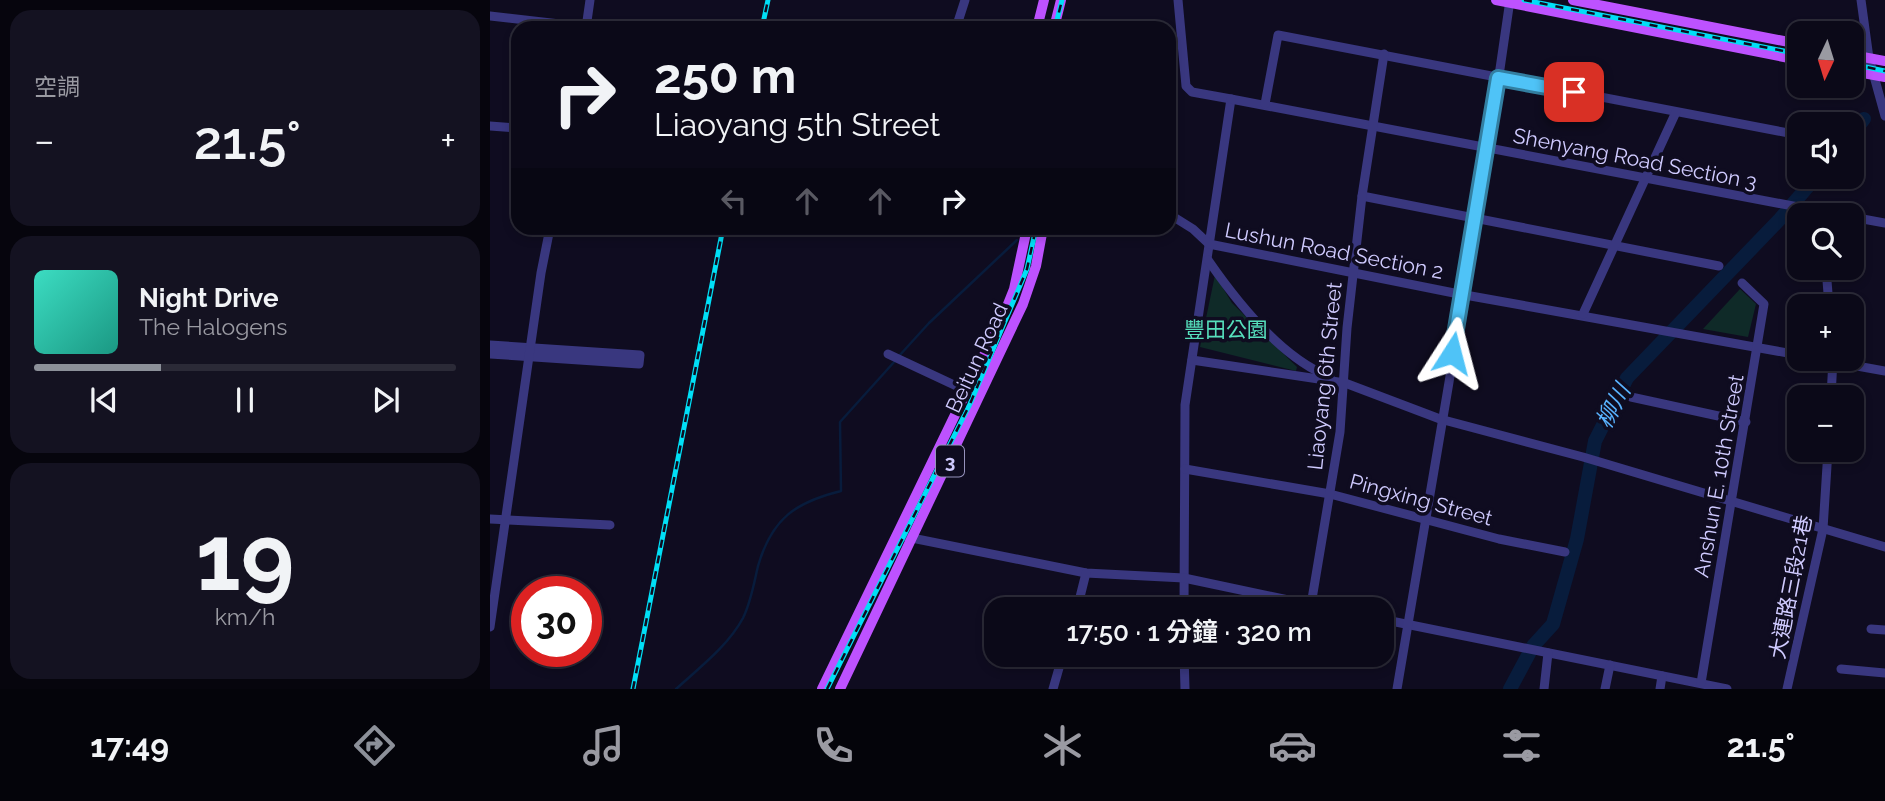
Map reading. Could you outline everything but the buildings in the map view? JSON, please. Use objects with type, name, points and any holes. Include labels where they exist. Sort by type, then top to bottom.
[{"type":"main road","points":[[1039,21],[1044,0]]},
{"type":"main road","points":[[1056,21],[1061,0]]},
{"type":"main road","points":[[1496,0],[1787,58]]},
{"type":"main road","points":[[1573,0],[1633,6],[1787,41]]},
{"type":"main road","points":[[1864,57],[1885,61]]},
{"type":"main road","name":"Beitun Road","points":[[822,689],[968,391],[1014,289],[1026,235]]},
{"type":"main road","name":"Beitun Road","points":[[840,689],[1023,304],[1036,265],[1042,235]]},
{"type":"street","points":[[587,21],[590,0]]},
{"type":"street","points":[[958,21],[965,0]]},
{"type":"street","name":"Shenyang Road Section 3","points":[[1178,0],[1186,86],[1192,92],[1787,206]]},
{"type":"street","points":[[1861,0],[1869,58],[1881,76],[1885,116]]},
{"type":"street","points":[[1397,689],[1461,294],[1489,148],[1510,1]]},
{"type":"street","points":[[490,16],[534,21]]},
{"type":"street","points":[[1265,104],[1278,35],[1787,133]]},
{"type":"street","name":"Liaoyang 6th Street","points":[[1312,597],[1345,383],[1362,196],[1384,54]]},
{"type":"street","points":[[1184,597],[1185,405],[1231,99]]},
{"type":"street","points":[[1583,314],[1676,112]]},
{"type":"street","points":[[490,126],[511,128]]},
{"type":"street","points":[[1362,196],[1719,266]]},
{"type":"street","name":"Lushun Road Section 2","points":[[1176,218],[1194,229],[1209,244],[1354,274],[1758,348]]},
{"type":"street","points":[[1864,219],[1885,223]]},
{"type":"street","points":[[490,627],[549,235]]},
{"type":"street","points":[[1208,260],[1236,301],[1309,369],[1440,419],[1583,457],[1885,547]]},
{"type":"street","name":"Anshun E. 10th Street","points":[[1701,683],[1764,304],[1742,283]]},
{"type":"street","points":[[490,345],[531,352],[639,364],[640,355],[531,352],[490,354]]},
{"type":"street","points":[[1758,348],[1787,353]]},
{"type":"street","points":[[890,355],[968,391]]},
{"type":"street","points":[[1192,360],[1345,383]]},
{"type":"street","points":[[1864,367],[1885,371]]},
{"type":"street","points":[[1631,397],[1746,422]]},
{"type":"street","name":"大連路三段21巷","points":[[1787,689],[1823,528],[1827,462]]},
{"type":"street","name":"Pingxing Street","points":[[1185,470],[1330,494],[1426,520],[1565,552]]},
{"type":"street","points":[[490,519],[610,525]]},
{"type":"street","points":[[897,536],[914,537],[1086,573],[1184,578],[1273,597]]},
{"type":"street","points":[[1080,597],[1086,573]]},
{"type":"street","points":[[1394,622],[1727,689]]},
{"type":"street","points":[[1871,629],[1885,630]]},
{"type":"street","points":[[1544,689],[1545,653]]},
{"type":"street","points":[[1605,689],[1610,665]]},
{"type":"street","points":[[1053,689],[1059,667]]},
{"type":"street","points":[[1184,667],[1185,689]]},
{"type":"street","points":[[1841,669],[1885,673]]},
{"type":"street","points":[[1660,689],[1661,676]]},
{"type":"green space","name":"豐田公園","points":[[1215,275],[1232,303],[1297,367],[1296,371],[1200,347]]},
{"type":"green space","points":[[1740,289],[1756,304],[1748,337],[1703,329]]},
{"type":"waterway","name":"柳川","points":[[1510,689],[1533,646],[1553,624],[1577,539],[1595,441],[1627,378],[1806,189]]},
{"type":"waterway","points":[[899,356],[929,323],[1017,240]]},
{"type":"waterway","points":[[676,689],[712,656],[737,628],[748,606],[764,549],[779,524],[799,507],[841,491],[840,422],[895,361]]},
{"type":"railway","points":[[764,21],[768,0]]},
{"type":"railway","points":[[1057,21],[1062,0]]},
{"type":"railway","points":[[1524,0],[1787,52]]},
{"type":"railway","points":[[1864,67],[1885,71]]},
{"type":"railway","points":[[633,689],[722,235]]},
{"type":"railway","points":[[827,689],[970,404],[1027,269],[1034,235]]},
{"type":"route","points":[[1452,353],[1487,158],[1498,78],[1574,92]]}]
